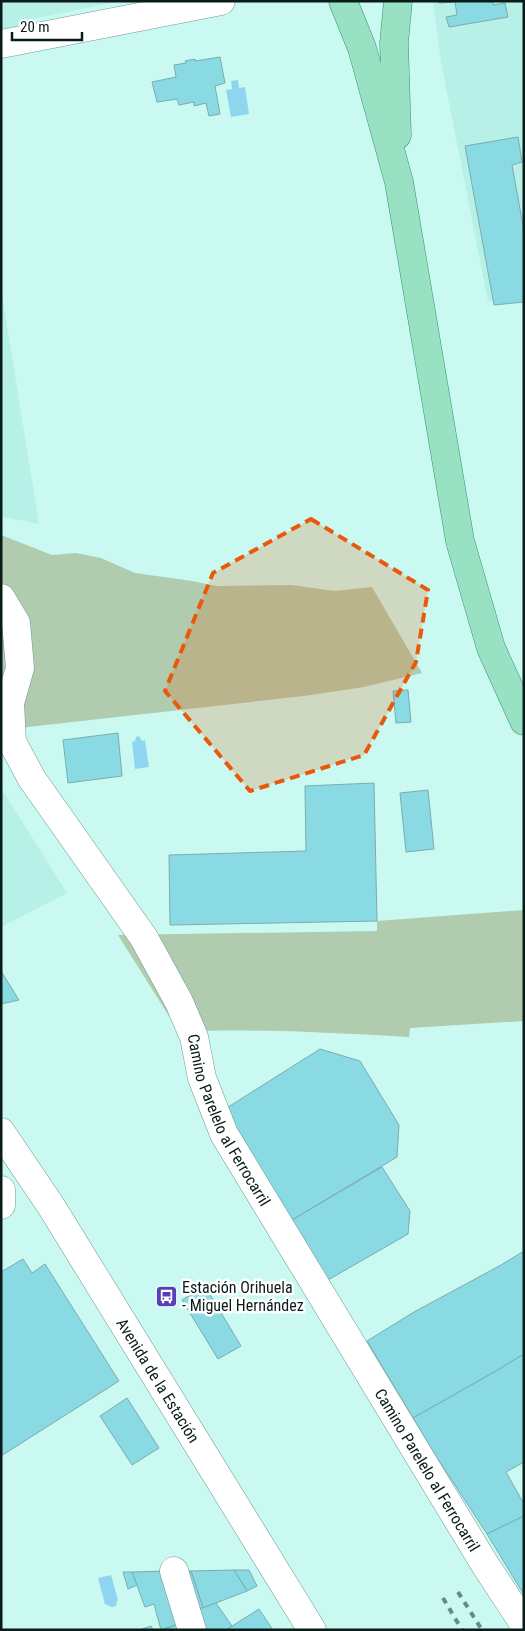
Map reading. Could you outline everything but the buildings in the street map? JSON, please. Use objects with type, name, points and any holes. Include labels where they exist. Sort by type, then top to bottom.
[{"type":"main road","points":[[343,1],[362,48],[399,182],[460,542],[491,648],[524,721]]},
{"type":"main road","points":[[398,1],[394,43],[399,182]]},
{"type":"street","points":[[1,44],[169,6],[221,1]]},
{"type":"street","name":"Camino Parelelo al Ferrocarril","points":[[1,598],[16,623],[20,668],[10,703],[12,742],[32,779],[144,938],[179,1002],[194,1037],[202,1078],[224,1134],[484,1563],[524,1624]]},
{"type":"street","name":"Avenida de la Estación","points":[[1,1132],[11,1165],[51,1206],[312,1630]]},
{"type":"street","points":[[1,1190],[1,1204]]},
{"type":"street","points":[[174,1571],[192,1630]]},
{"type":"highlighted area","points":[[311,519],[428,590],[416,662],[364,755],[250,791],[165,691],[213,573]]},
{"type":"shaded area","points":[[1,1],[120,1],[28,20],[1,45]]},
{"type":"shaded area","points":[[433,1],[524,1],[524,296],[488,301],[441,62]]},
{"type":"shaded area","points":[[1,289],[39,524],[1,516]]},
{"type":"shaded area","points":[[1,535],[52,555],[76,553],[101,558],[135,573],[217,586],[292,585],[334,591],[372,587],[422,673],[364,687],[304,696],[1,730]]},
{"type":"shaded area","points":[[1,788],[67,893],[1,927]]},
{"type":"shaded area","points":[[524,910],[524,1021],[410,1028],[409,1037],[265,1031],[179,1032],[118,935],[377,931],[377,921]]},
{"type":"water","points":[[238,80],[239,88],[245,87],[249,114],[231,117],[226,90],[232,89],[231,81]]},
{"type":"water","points":[[139,736],[142,741],[145,740],[149,767],[135,769],[132,742]]},
{"type":"water","points":[[111,1575],[118,1600],[116,1606],[112,1607],[105,1604],[98,1578]]},
{"type":"railway","points":[[458,1592],[482,1630]]},
{"type":"railway","points":[[443,1598],[462,1630]]},
{"type":"place","name":"Estación Orihuela - Miguel Hernández","points":[[166,1296]]}]
